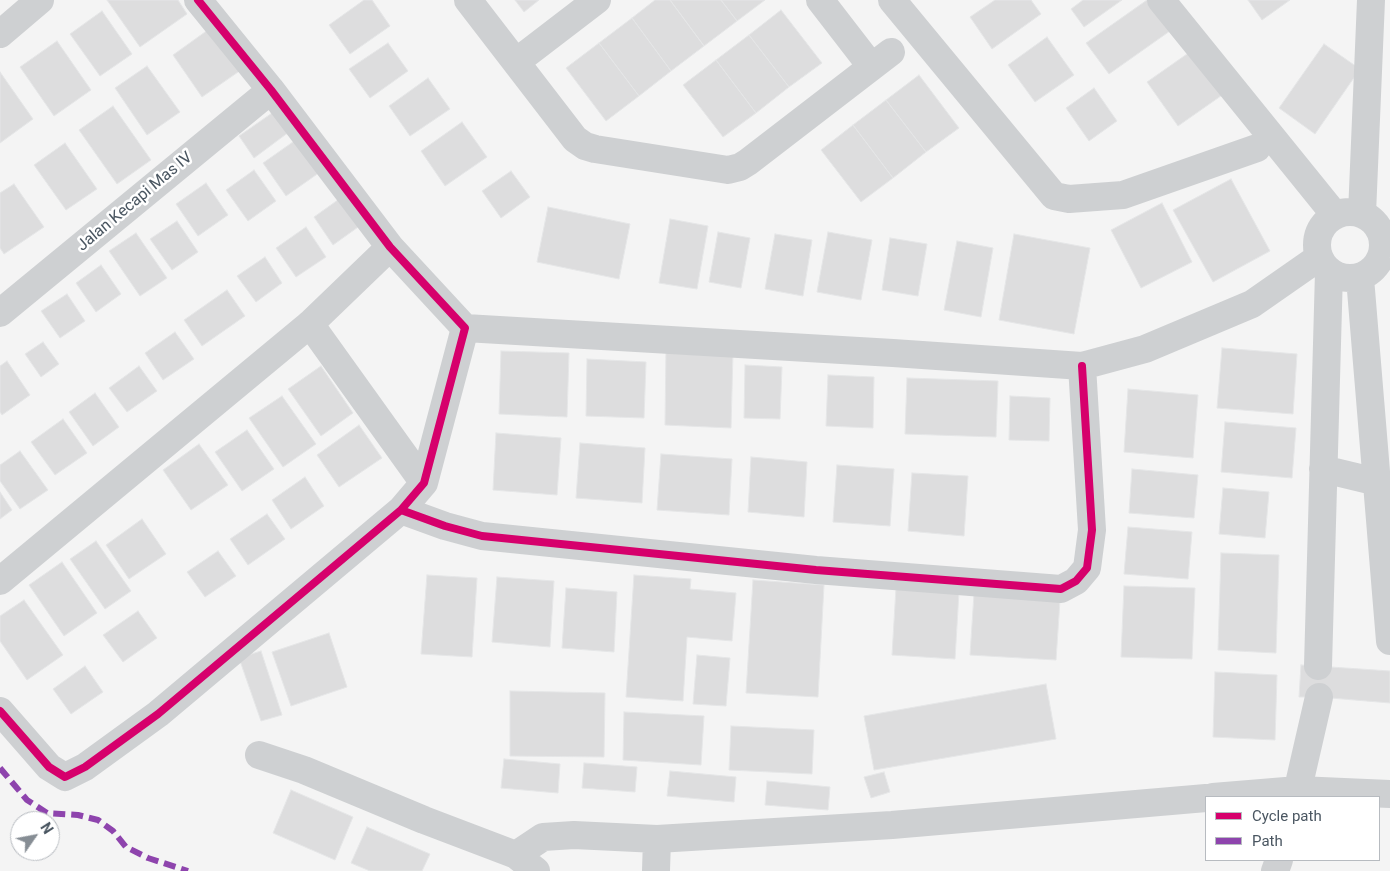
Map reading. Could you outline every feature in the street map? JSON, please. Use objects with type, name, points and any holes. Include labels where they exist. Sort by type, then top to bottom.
[{"type":"street","points":[[0,34],[40,0]]},
{"type":"street","points":[[198,0],[271,90],[390,247],[465,328],[883,352],[1082,366],[1145,349],[1252,304],[1323,265]]},
{"type":"street","points":[[468,0],[575,140],[595,150],[728,170],[740,167],[748,162],[881,59],[820,0]]},
{"type":"street","points":[[516,62],[596,0]]},
{"type":"street","points":[[892,0],[1054,196],[1069,199],[1122,195],[1258,148]]},
{"type":"street","points":[[1161,0],[1335,215]]},
{"type":"street","points":[[1362,214],[1371,0]]},
{"type":"street","name":"Jalan Kecapi Mas IV","points":[[0,314],[271,90]]},
{"type":"street","points":[[1318,666],[1323,469],[1323,265],[1316,246],[1318,234],[1324,222],[1335,215],[1347,212],[1362,214],[1374,222],[1386,234],[1383,252],[1375,268],[1360,278],[1344,279],[1323,265]]},
{"type":"street","points":[[0,581],[310,324],[390,247]]},
{"type":"street","points":[[1360,278],[1390,641]]},
{"type":"street","points":[[310,324],[424,483]]},
{"type":"street","points":[[0,711],[49,767],[65,777],[85,767],[158,714],[401,510],[424,483],[465,328]]},
{"type":"street","points":[[401,510],[445,526],[482,536],[816,570],[1061,589],[1076,581],[1088,568],[1092,530],[1082,366]]},
{"type":"street","points":[[1323,469],[1377,482]]},
{"type":"street","points":[[1297,794],[1319,697]]},
{"type":"street","points":[[259,755],[304,770],[526,863],[543,837],[574,835],[657,839],[892,825],[1205,798]]},
{"type":"street","points":[[1242,796],[1390,794]]},
{"type":"street","points":[[656,871],[657,839]]},
{"type":"building","points":[[107,0],[178,0],[187,14],[140,47]]},
{"type":"building","points":[[364,0],[372,0],[390,26],[350,54],[329,25]]},
{"type":"building","points":[[515,0],[539,0],[524,12]]},
{"type":"building","points":[[655,0],[670,0],[704,46],[671,71],[632,18]]},
{"type":"building","points":[[670,0],[721,0],[737,21],[704,46]]},
{"type":"building","points":[[721,0],[765,0],[737,21]]},
{"type":"building","points":[[995,0],[1031,0],[1041,14],[992,49],[970,17]]},
{"type":"building","points":[[1083,0],[1122,0],[1084,27],[1071,9]]},
{"type":"building","points":[[1147,0],[1159,0],[1177,26],[1109,74],[1086,43]]},
{"type":"building","points":[[1248,0],[1290,0],[1262,20]]},
{"type":"building","points":[[781,10],[822,63],[789,87],[749,35]]},
{"type":"building","points":[[102,11],[132,54],[100,76],[70,34]]},
{"type":"building","points":[[632,18],[671,71],[639,96],[599,43]]},
{"type":"building","points":[[212,27],[241,70],[202,97],[173,55]]},
{"type":"building","points":[[749,35],[789,87],[756,113],[716,60]]},
{"type":"building","points":[[1047,37],[1074,75],[1035,102],[1008,65]]},
{"type":"building","points":[[57,41],[91,90],[54,116],[20,67]]},
{"type":"building","points":[[388,43],[408,71],[370,98],[349,69]]},
{"type":"building","points":[[599,43],[639,96],[606,121],[566,68]]},
{"type":"building","points":[[1324,44],[1360,69],[1315,134],[1279,108]]},
{"type":"building","points":[[1197,47],[1228,91],[1178,126],[1147,82]]},
{"type":"building","points":[[716,60],[756,113],[723,137],[683,85]]},
{"type":"building","points":[[147,66],[180,112],[147,135],[115,88]]},
{"type":"building","points":[[0,72],[33,119],[0,143]]},
{"type":"building","points":[[919,75],[959,128],[926,152],[886,100]]},
{"type":"building","points":[[428,78],[450,109],[410,136],[389,106]]},
{"type":"building","points":[[1094,88],[1117,121],[1089,141],[1066,108]]},
{"type":"building","points":[[886,100],[926,152],[893,178],[853,125]]},
{"type":"building","points":[[113,106],[151,160],[117,184],[79,130]]},
{"type":"building","points":[[275,111],[289,132],[254,158],[239,136]]},
{"type":"building","points":[[462,122],[487,157],[445,186],[421,151]]},
{"type":"building","points":[[853,125],[893,178],[861,202],[821,150]]},
{"type":"building","points":[[300,137],[323,170],[286,196],[263,163]]},
{"type":"building","points":[[65,143],[97,189],[66,210],[34,165]]},
{"type":"building","points":[[254,170],[276,201],[248,221],[226,190]]},
{"type":"building","points":[[511,171],[530,197],[501,218],[482,191]]},
{"type":"building","points":[[1231,179],[1270,251],[1213,282],[1173,210]]},
{"type":"building","points":[[206,183],[228,215],[198,236],[176,204]]},
{"type":"building","points":[[14,184],[44,227],[4,254],[0,248],[0,193]]},
{"type":"building","points":[[342,197],[361,225],[333,245],[314,217]]},
{"type":"building","points":[[1162,203],[1192,262],[1141,288],[1111,230]]},
{"type":"building","points":[[548,207],[630,224],[619,279],[537,262]]},
{"type":"building","points":[[670,219],[708,226],[697,289],[659,283]]},
{"type":"building","points":[[177,221],[198,252],[172,270],[150,239]]},
{"type":"building","points":[[306,227],[326,257],[296,277],[276,248]]},
{"type":"building","points":[[718,232],[750,238],[741,288],[709,282]]},
{"type":"building","points":[[828,232],[872,240],[861,300],[817,292]]},
{"type":"building","points":[[136,233],[167,278],[140,296],[109,251]]},
{"type":"building","points":[[775,234],[812,240],[803,296],[765,289]]},
{"type":"building","points":[[1014,234],[1090,248],[1074,334],[999,320]]},
{"type":"building","points":[[890,238],[927,244],[918,296],[882,290]]},
{"type":"building","points":[[957,241],[993,248],[981,317],[944,310]]},
{"type":"building","points":[[265,257],[282,283],[256,302],[237,276]]},
{"type":"building","points":[[101,265],[121,294],[96,312],[76,283]]},
{"type":"building","points":[[227,290],[245,316],[202,346],[184,320]]},
{"type":"building","points":[[67,294],[85,321],[60,338],[41,311]]},
{"type":"building","points":[[175,332],[194,359],[163,380],[145,353]]},
{"type":"building","points":[[43,342],[59,364],[41,377],[25,354]]},
{"type":"building","points":[[1222,348],[1297,354],[1293,414],[1217,408]]},
{"type":"building","points":[[666,349],[733,352],[731,428],[665,425]]},
{"type":"building","points":[[501,351],[569,353],[567,417],[499,414]]},
{"type":"building","points":[[587,359],[646,362],[644,418],[586,416]]},
{"type":"building","points":[[7,361],[30,395],[2,415],[0,412],[0,366]]},
{"type":"building","points":[[745,365],[782,367],[780,419],[744,418]]},
{"type":"building","points":[[139,366],[157,391],[127,412],[109,388]]},
{"type":"building","points":[[321,366],[353,413],[321,436],[288,389]]},
{"type":"building","points":[[828,375],[874,377],[873,428],[826,426]]},
{"type":"building","points":[[907,378],[998,381],[996,437],[905,434]]},
{"type":"building","points":[[1128,389],[1198,395],[1193,458],[1124,452]]},
{"type":"building","points":[[95,393],[119,427],[93,446],[69,412]]},
{"type":"building","points":[[282,396],[316,444],[283,467],[249,418]]},
{"type":"building","points":[[1010,396],[1050,398],[1049,441],[1009,440]]},
{"type":"building","points":[[63,419],[87,453],[55,475],[31,442]]},
{"type":"building","points":[[1225,422],[1296,428],[1292,478],[1221,472]]},
{"type":"building","points":[[359,425],[382,458],[339,487],[317,455]]},
{"type":"building","points":[[247,430],[274,469],[242,491],[215,452]]},
{"type":"building","points":[[496,433],[561,438],[557,495],[493,490]]},
{"type":"building","points":[[580,443],[645,448],[642,503],[576,498]]},
{"type":"building","points":[[199,444],[228,485],[191,510],[163,470]]},
{"type":"building","points":[[20,451],[48,490],[20,509],[0,481],[0,465]]},
{"type":"building","points":[[661,454],[732,459],[729,515],[657,510]]},
{"type":"building","points":[[751,457],[807,462],[804,517],[748,512]]},
{"type":"building","points":[[837,465],[894,469],[890,526],[833,522]]},
{"type":"building","points":[[1132,469],[1198,475],[1194,518],[1129,513]]},
{"type":"building","points":[[912,473],[968,476],[964,536],[908,531]]},
{"type":"building","points":[[305,477],[324,506],[291,529],[272,500]]},
{"type":"building","points":[[1223,488],[1269,492],[1265,538],[1219,534]]},
{"type":"building","points":[[0,492],[12,510],[0,519]]},
{"type":"building","points":[[267,514],[285,539],[248,565],[230,539]]},
{"type":"building","points":[[142,519],[166,554],[129,579],[106,545]]},
{"type":"building","points":[[1128,527],[1192,532],[1188,579],[1124,574]]},
{"type":"building","points":[[96,541],[131,591],[105,609],[70,559]]},
{"type":"building","points":[[218,551],[236,576],[205,597],[187,572]]},
{"type":"building","points":[[1221,553],[1279,555],[1276,653],[1218,650]]},
{"type":"building","points":[[62,562],[97,613],[64,636],[29,585]]},
{"type":"building","points":[[427,575],[477,578],[472,657],[421,654]]},
{"type":"building","points":[[634,575],[691,579],[690,589],[736,593],[732,641],[687,637],[683,701],[626,697]]},
{"type":"building","points":[[497,577],[554,581],[550,647],[492,642]]},
{"type":"building","points":[[753,580],[824,585],[818,697],[746,693]]},
{"type":"building","points":[[1124,586],[1195,588],[1192,659],[1121,657]]},
{"type":"building","points":[[566,588],[617,592],[614,652],[562,648]]},
{"type":"building","points":[[896,588],[959,592],[955,659],[892,655]]},
{"type":"building","points":[[974,594],[1060,600],[1056,660],[970,655]]},
{"type":"building","points":[[24,600],[63,655],[27,680],[0,641],[0,616]]},
{"type":"building","points":[[138,611],[157,638],[123,662],[103,635]]},
{"type":"building","points":[[329,633],[347,687],[291,706],[272,652]]},
{"type":"building","points":[[261,651],[282,715],[261,721],[239,658]]},
{"type":"building","points":[[697,655],[730,658],[726,706],[693,704]]},
{"type":"building","points":[[1301,665],[1390,671],[1390,703],[1299,697]]},
{"type":"building","points":[[85,666],[103,692],[71,714],[53,689]]},
{"type":"building","points":[[1215,672],[1277,675],[1275,740],[1213,737]]},
{"type":"building","points":[[1046,684],[1056,739],[874,770],[864,716]]},
{"type":"building","points":[[510,691],[605,693],[604,757],[510,756]]},
{"type":"building","points":[[624,712],[704,716],[701,765],[623,760]]},
{"type":"building","points":[[731,726],[814,730],[812,774],[729,770]]},
{"type":"building","points":[[504,759],[560,764],[558,793],[501,788]]},
{"type":"building","points":[[584,763],[637,767],[635,792],[582,788]]},
{"type":"building","points":[[670,771],[736,777],[734,802],[667,796]]},
{"type":"building","points":[[884,772],[890,792],[871,798],[864,777]]},
{"type":"building","points":[[767,781],[830,787],[828,810],[765,805]]},
{"type":"building","points":[[291,790],[353,817],[335,860],[273,833]]},
{"type":"building","points":[[367,827],[430,854],[422,871],[370,871],[351,863]]},
{"type":"marked path","points":[[0,768],[27,800],[47,813],[78,815],[98,820],[113,831],[126,847],[148,858],[188,871]]},
{"type":"cycle path","points":[[0,711],[49,767],[65,777],[85,767],[158,714],[401,510],[424,483],[465,328],[390,247],[271,90],[198,0]]},
{"type":"cycle path","points":[[401,510],[445,526],[482,536],[816,570],[1061,589],[1076,581],[1087,568],[1092,530],[1082,366]]}]
